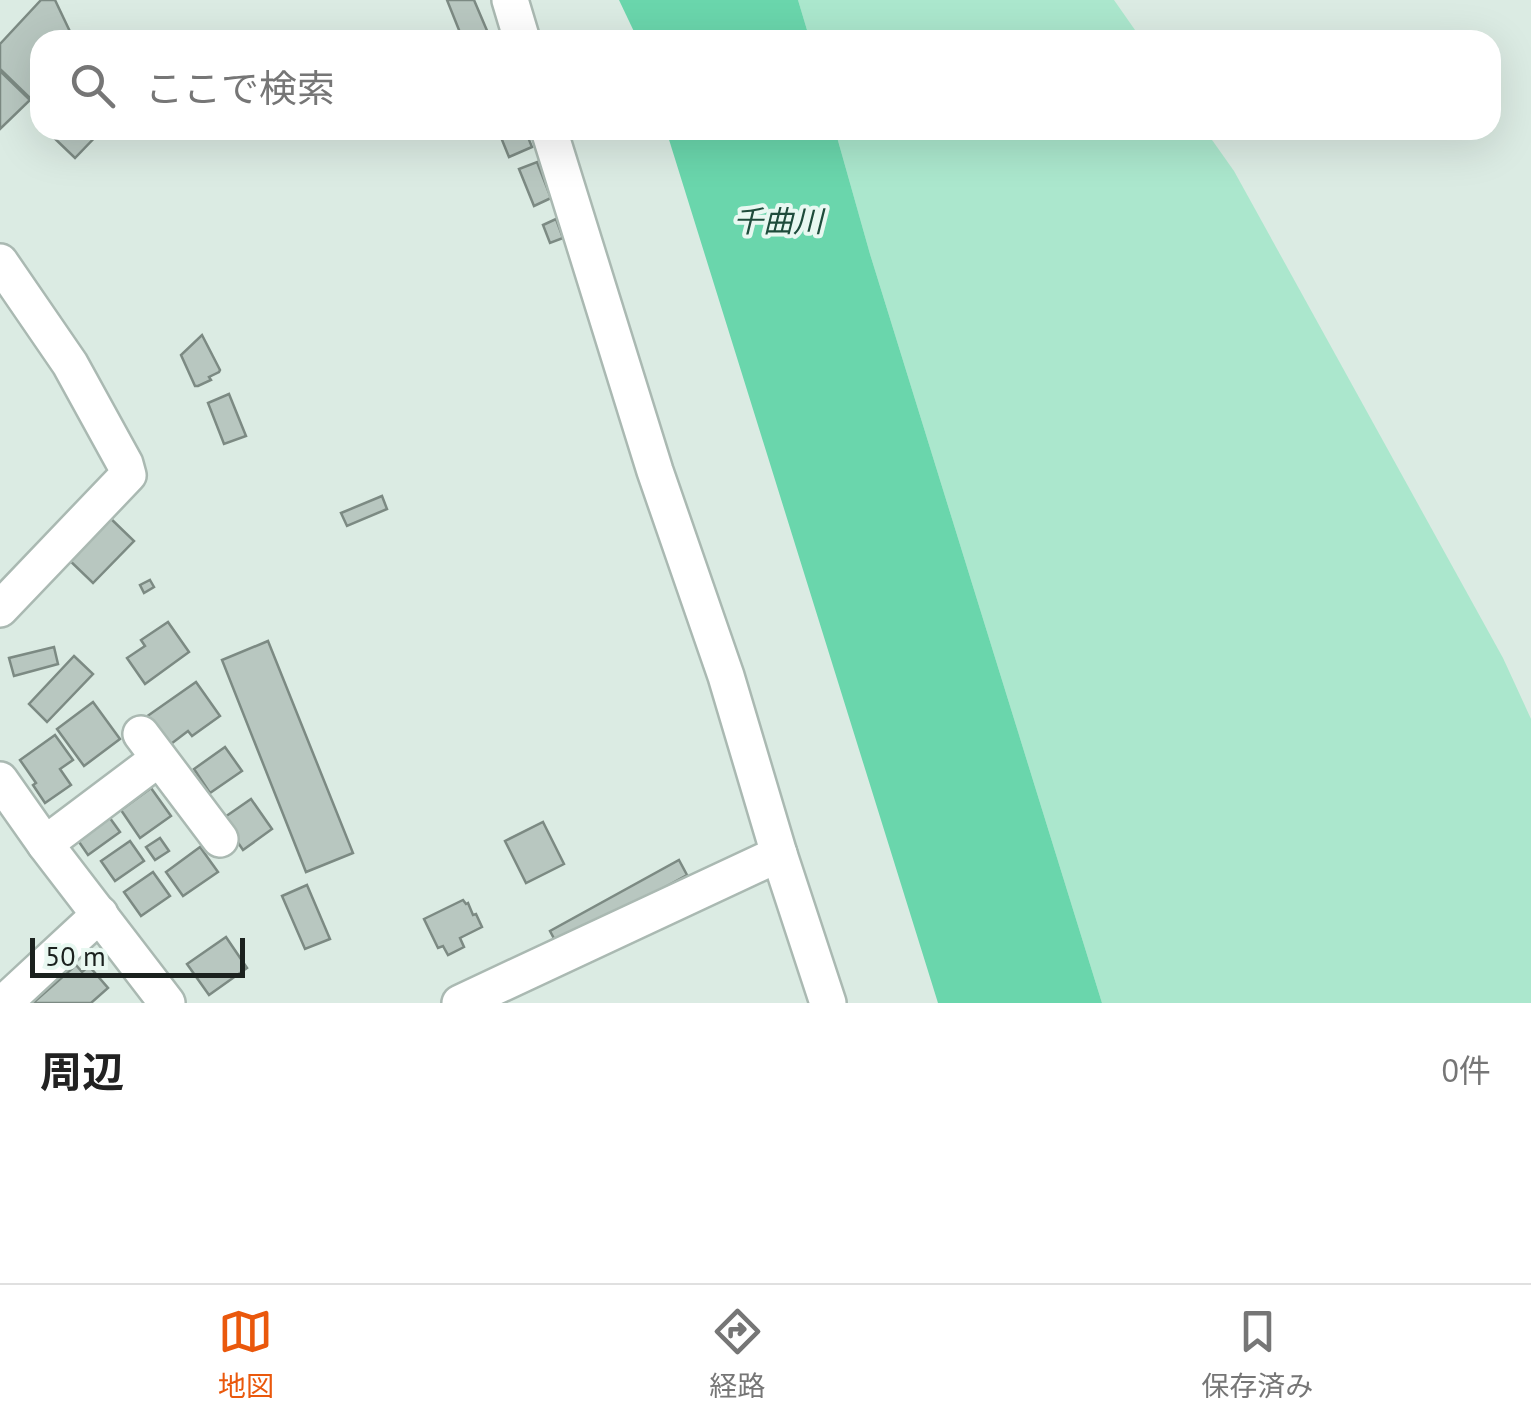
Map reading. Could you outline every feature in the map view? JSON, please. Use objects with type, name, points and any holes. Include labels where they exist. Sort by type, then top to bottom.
[{"type":"street","points":[[510,0],[519,30]]},
{"type":"street","points":[[552,140],[654,471],[726,676],[828,1003]]},
{"type":"street","points":[[0,262],[70,364],[128,475],[0,609]]},
{"type":"street","points":[[45,844],[149,747],[220,839]]},
{"type":"street","points":[[0,780],[166,1003]]},
{"type":"street","points":[[460,1003],[779,854]]},
{"type":"street","points":[[4,1003],[100,914]]},
{"type":"shaded area","points":[[798,0],[1114,0],[1135,30],[807,30]]},
{"type":"shaded area","points":[[838,140],[1212,140],[1234,171],[1503,658],[1531,719],[1531,1003],[1102,1003]]},
{"type":"water","points":[[619,0],[798,0],[807,30],[633,30]]},
{"type":"water","name":"千曲川","points":[[669,140],[838,140],[1102,1003],[938,1003]]},
{"type":"building","points":[[41,0],[55,0],[69,30],[30,30],[30,98],[0,69],[0,44]]},
{"type":"building","points":[[447,0],[474,0],[487,30],[459,30]]},
{"type":"building","points":[[0,71],[30,100],[0,129]]},
{"type":"building","points":[[56,140],[92,140],[75,158]]},
{"type":"building","points":[[502,140],[529,140],[532,147],[509,157]]},
{"type":"building","points":[[537,162],[551,198],[534,206],[519,169]]},
{"type":"building","points":[[556,219],[563,238],[550,243],[543,225]]},
{"type":"building","points":[[202,335],[220,370],[209,377],[211,380],[195,386],[181,355]]},
{"type":"building","points":[[229,394],[246,436],[224,444],[208,403]]},
{"type":"building","points":[[382,496],[387,509],[347,526],[341,513]]},
{"type":"building","points":[[107,515],[134,541],[93,583],[66,557]]},
{"type":"building","points":[[150,580],[154,587],[144,593],[140,585]]},
{"type":"building","points":[[168,622],[189,652],[145,684],[127,658],[145,646],[141,640]]},
{"type":"building","points":[[268,641],[353,853],[306,872],[222,660]]},
{"type":"building","points":[[54,647],[58,664],[14,676],[9,658]]},
{"type":"building","points":[[74,656],[93,674],[47,722],[29,704]]},
{"type":"building","points":[[196,682],[220,716],[192,736],[188,731],[167,747],[146,717]]},
{"type":"building","points":[[93,702],[120,739],[84,766],[57,729]]},
{"type":"building","points":[[55,735],[73,760],[60,769],[71,785],[45,803],[20,760]]},
{"type":"building","points":[[225,747],[242,771],[210,793],[194,769]]},
{"type":"building","points":[[151,788],[171,816],[140,838],[121,810]]},
{"type":"building","points":[[251,799],[272,829],[243,850],[222,819]]},
{"type":"building","points":[[107,814],[120,832],[88,855],[75,836]]},
{"type":"building","points":[[543,822],[564,864],[526,883],[505,841]]},
{"type":"building","points":[[160,838],[169,851],[155,860],[146,847]]},
{"type":"building","points":[[130,841],[144,861],[115,881],[101,861]]},
{"type":"building","points":[[200,847],[218,872],[183,896],[166,872]]},
{"type":"building","points":[[679,860],[687,875],[558,946],[550,931]]},
{"type":"building","points":[[153,872],[170,896],[141,916],[124,892]]},
{"type":"building","points":[[307,885],[330,939],[305,949],[282,896]]},
{"type":"building","points":[[463,900],[482,927],[460,938],[464,947],[448,955],[443,946],[438,948],[424,919]]},
{"type":"building","points":[[226,937],[247,968],[209,995],[187,964]]},
{"type":"building","points":[[76,965],[82,972],[89,966],[108,988],[91,1003],[33,1003]]}]
